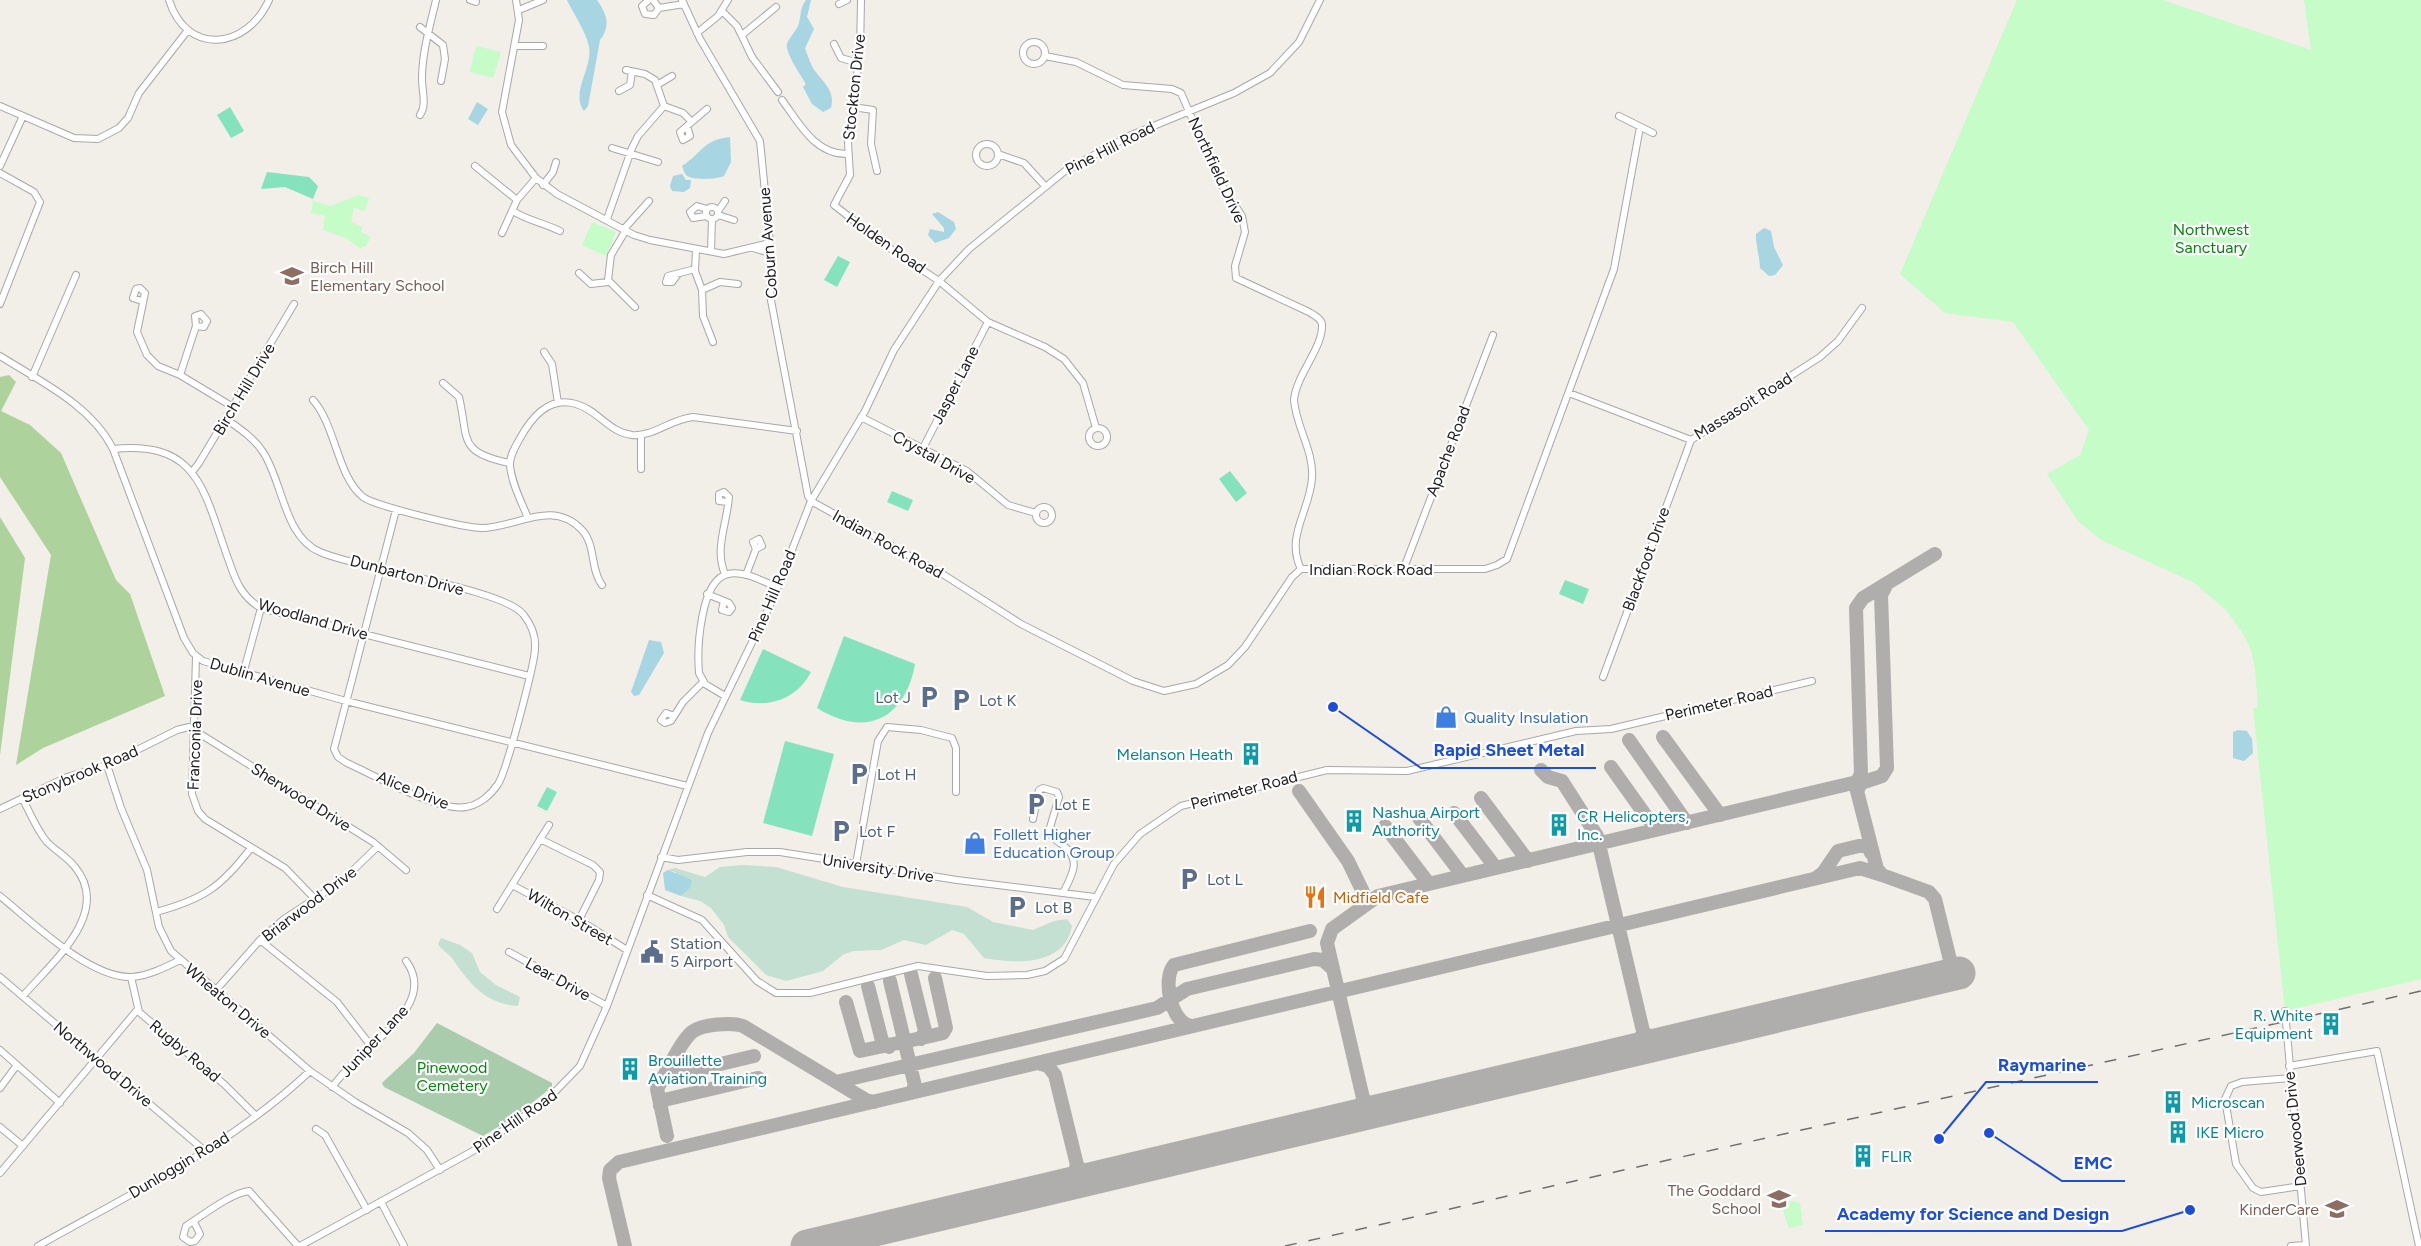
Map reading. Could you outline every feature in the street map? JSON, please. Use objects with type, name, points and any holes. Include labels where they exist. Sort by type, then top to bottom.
[{"type":"street","points":[[169,0],[178,19],[188,30],[208,39],[234,38],[253,26],[269,0]]},
{"type":"street","points":[[420,115],[424,103],[422,78],[428,33],[436,0]]},
{"type":"street","points":[[516,0],[519,10],[515,45],[503,99],[504,122],[517,156],[543,185],[650,240],[696,250],[721,252],[724,249],[735,251],[770,243]]},
{"type":"street","points":[[519,10],[543,0]]},
{"type":"street","points":[[659,8],[651,0],[642,6],[645,14],[654,15],[659,8],[683,2]]},
{"type":"street","points":[[697,33],[722,11],[728,0]]},
{"type":"street","points":[[839,4],[847,0]]},
{"type":"street","name":"Stockton Drive","points":[[834,205],[850,175],[848,154],[858,63],[861,0]]},
{"type":"street","name":"Pine Hill Road","points":[[299,1246],[440,1170],[507,1129],[562,1087],[586,1056],[607,1006],[687,786],[725,696],[778,587],[811,501],[861,417],[894,350],[939,281],[969,249],[1045,186],[1089,156],[1250,86],[1280,65],[1303,35],[1320,0]]},
{"type":"street","name":"Coburn Avenue","points":[[683,2],[697,33],[760,141],[770,243],[770,295],[797,431],[804,484],[811,501]]},
{"type":"street","points":[[742,35],[776,7]]},
{"type":"street","points":[[722,11],[742,35],[752,57],[778,92]]},
{"type":"street","points":[[420,27],[441,41],[444,50],[441,81]]},
{"type":"street","points":[[0,106],[80,139],[98,139],[109,135],[128,118],[139,93],[188,30]]},
{"type":"street","points":[[834,44],[841,58],[858,63]]},
{"type":"street","points":[[515,45],[543,46]]},
{"type":"street","points":[[1045,56],[1076,62],[1123,85],[1176,89],[1183,96],[1190,111]]},
{"type":"street","points":[[619,91],[628,90],[629,71],[645,74],[657,85],[664,106],[683,114],[689,123],[707,109]]},
{"type":"street","points":[[657,85],[672,76]]},
{"type":"street","points":[[782,100],[819,145],[834,153],[848,154]]},
{"type":"street","points":[[607,219],[638,136],[664,106]]},
{"type":"street","points":[[852,107],[873,110],[871,144],[877,171]]},
{"type":"street","name":"Northfield Drive","points":[[1190,111],[1219,181],[1242,216],[1244,238],[1235,266],[1236,278],[1310,312],[1322,324],[1319,338],[1299,382],[1294,400],[1312,473],[1310,490],[1294,540],[1296,556],[1301,569]]},
{"type":"street","points":[[0,166],[22,116]]},
{"type":"street","points":[[1619,116],[1653,133]]},
{"type":"street","name":"Indian Rock Road","points":[[811,501],[944,575],[1021,624],[1132,681],[1164,691],[1196,684],[1228,665],[1245,647],[1292,577],[1301,569],[1485,569],[1497,566],[1507,559],[1618,258],[1640,127]]},
{"type":"street","points":[[612,148],[658,162]]},
{"type":"street","points":[[998,154],[1024,163],[1045,186]]},
{"type":"street","points":[[543,185],[553,172],[556,162]]},
{"type":"street","points":[[475,166],[517,200]]},
{"type":"street","points":[[0,173],[39,198],[40,206],[0,304]]},
{"type":"street","points":[[502,233],[517,200],[536,178]]},
{"type":"street","points":[[608,282],[611,255],[625,229],[649,201]]},
{"type":"street","points":[[708,215],[718,213],[726,201]]},
{"type":"street","name":"Holden Road","points":[[834,205],[885,245],[939,281],[988,322],[1045,347],[1064,359],[1083,383],[1096,428]]},
{"type":"street","points":[[711,251],[708,215],[712,207],[718,213],[734,220]]},
{"type":"street","points":[[513,211],[525,219],[536,219],[560,231]]},
{"type":"street","points":[[753,248],[770,253]]},
{"type":"street","points":[[696,250],[695,269],[702,290],[703,316],[713,342]]},
{"type":"street","points":[[678,274],[695,269]]},
{"type":"street","points":[[579,273],[591,284],[608,282],[635,307]]},
{"type":"street","points":[[32,376],[76,275]]},
{"type":"street","points":[[702,290],[720,282],[738,284]]},
{"type":"street","points":[[142,301],[137,332],[142,348],[158,366],[180,375],[233,407]]},
{"type":"street","name":"Birch Hill Drive","points":[[192,471],[226,419],[294,304]]},
{"type":"street","name":"Massasoit Road","points":[[1569,393],[1690,440],[1820,357],[1838,341],[1862,308]]},
{"type":"street","name":"Jasper Lane","points":[[923,448],[988,322]]},
{"type":"street","points":[[180,375],[196,326]]},
{"type":"street","name":"Apache Road","points":[[1404,568],[1493,335]]},
{"type":"street","points":[[544,352],[552,364],[558,403]]},
{"type":"street","name":"Dublin Avenue","points":[[0,356],[96,420],[113,449],[184,638],[196,657],[210,664],[243,674],[687,786]]},
{"type":"street","points":[[443,383],[459,397],[464,434],[469,444],[482,454],[509,463]]},
{"type":"street","points":[[313,400],[323,414],[357,492],[370,501],[396,510],[476,528],[500,526],[542,514],[563,518],[582,530],[590,543],[596,575],[602,585]]},
{"type":"street","points":[[528,518],[509,463],[518,442],[533,418],[543,409],[558,403],[583,406],[615,430],[641,435],[678,419],[693,417],[797,431]]},
{"type":"street","name":"Crystal Drive","points":[[861,417],[967,471],[1008,506],[1036,513]]},
{"type":"street","name":"Dunbarton Drive","points":[[226,419],[256,441],[265,454],[301,539],[320,552],[506,601],[515,607],[530,625],[536,649],[511,742]]},
{"type":"street","points":[[641,435],[641,469]]},
{"type":"street","name":"Blackfoot Drive","points":[[1603,678],[1690,440]]},
{"type":"street","name":"Woodland Drive","points":[[113,449],[137,447],[162,450],[180,460],[192,471],[206,499],[236,582],[248,599],[261,608],[529,676]]},
{"type":"street","points":[[725,574],[719,553],[728,502]]},
{"type":"street","name":"Alice Drive","points":[[396,510],[334,746],[338,757],[445,806],[472,806],[491,793],[501,779],[511,742]]},
{"type":"street","points":[[746,575],[756,549]]},
{"type":"street","points":[[725,696],[703,682],[699,662],[707,594],[714,582],[725,574],[746,575],[778,587]]},
{"type":"street","points":[[707,594],[724,601]]},
{"type":"street","points":[[243,674],[261,608]]},
{"type":"street","name":"Franconia Drive","points":[[196,657],[192,794],[198,811],[251,848],[285,868],[314,898]]},
{"type":"street","name":"Perimeter Road","points":[[648,895],[684,910],[707,924],[766,988],[776,993],[799,995],[918,966],[998,977],[1045,971],[1065,959],[1072,950],[1095,897],[1114,864],[1140,834],[1173,811],[1194,802],[1328,770],[1407,771],[1576,731],[1611,729],[1812,681]]},
{"type":"street","points":[[674,716],[703,682]]},
{"type":"street","name":"Stonybrook Road","points":[[0,809],[67,777],[107,765],[177,729],[189,727],[193,729]]},
{"type":"street","points":[[856,864],[879,735],[887,727],[952,738],[956,748],[956,792]]},
{"type":"street","name":"Sherwood Drive","points":[[193,729],[378,846],[406,870]]},
{"type":"street","name":"Wheaton Drive","points":[[107,765],[121,808],[147,870],[163,938],[180,960],[310,1071],[408,1133],[427,1150],[440,1170]]},
{"type":"street","points":[[1033,819],[1039,790],[1043,788],[1057,792],[1059,797],[1049,831],[1051,836],[1073,855],[1076,864],[1063,893]]},
{"type":"street","points":[[22,798],[42,835],[75,868],[86,888],[87,906],[85,917],[63,948],[23,996]]},
{"type":"street","points":[[497,909],[549,825]]},
{"type":"street","points":[[540,839],[593,865],[600,872],[599,880],[579,920]]},
{"type":"street","name":"Briarwood Drive","points":[[216,990],[260,940],[314,898],[342,881],[378,846]]},
{"type":"street","points":[[156,912],[192,902],[212,891],[234,870],[251,848]]},
{"type":"street","name":"University Drive","points":[[661,857],[678,860],[763,851],[957,880],[1095,897]]},
{"type":"street","name":"Wilton Street","points":[[512,885],[579,920],[627,950]]},
{"type":"street","points":[[0,896],[63,948],[93,967],[131,977],[180,960]]},
{"type":"street","points":[[260,940],[337,1002],[371,1046]]},
{"type":"street","name":"Lear Drive","points":[[509,952],[607,1006]]},
{"type":"street","name":"Juniper Lane","points":[[332,1087],[410,1003],[414,974],[406,961]]},
{"type":"street","name":"Northwood Drive","points":[[0,977],[205,1151]]},
{"type":"street","name":"Rugby Road","points":[[131,977],[138,1009],[256,1116]]},
{"type":"street","points":[[0,1173],[138,1009]]},
{"type":"street","name":"Deerwood Drive","points":[[2285,1011],[2306,1246]]},
{"type":"street","points":[[0,1050],[60,1103]]},
{"type":"street","points":[[2289,1066],[2377,1051],[2419,1246]]},
{"type":"street","points":[[0,1088],[17,1065]]},
{"type":"street","name":"Dunloggin Road","points":[[38,1246],[205,1151],[285,1095],[310,1071]]},
{"type":"street","points":[[2290,1078],[2242,1082],[2231,1086],[2224,1099],[2236,1164],[2253,1188],[2261,1192],[2301,1186]]},
{"type":"street","points":[[0,1127],[23,1146]]},
{"type":"street","points":[[316,1129],[325,1135],[367,1210]]},
{"type":"street","points":[[194,1222],[249,1191],[299,1246]]},
{"type":"street","points":[[381,1202],[404,1246]]},
{"type":"street","points":[[2291,1246],[2306,1246]]},
{"type":"green space","name":"Northwest Sanctuary","points":[[2017,0],[2163,0],[2311,50],[2304,0],[2421,0],[2421,979],[2285,1011],[2253,708],[2258,707],[2255,668],[2244,635],[2226,610],[2193,582],[2101,540],[2078,521],[2047,474],[2080,455],[2089,430],[2013,322],[1945,313],[1900,274]]},
{"type":"green space","points":[[476,46],[501,52],[493,78],[470,72]]},
{"type":"green space","points":[[230,107],[244,131],[231,138],[217,115]]},
{"type":"green space","points":[[267,172],[309,177],[318,186],[313,199],[285,187],[261,189]]},
{"type":"green space","points":[[358,195],[369,198],[365,211],[354,208],[351,222],[362,227],[361,232],[371,237],[361,249],[346,238],[323,230],[325,216],[311,213],[313,201],[331,206]]},
{"type":"green space","points":[[592,222],[616,232],[606,256],[582,245]]},
{"type":"green space","points":[[838,256],[850,262],[837,287],[824,280]]},
{"type":"green space","points":[[9,375],[16,382],[1,411],[30,425],[61,453],[116,580],[130,594],[165,696],[43,748],[16,765],[51,555],[0,477],[0,377]]},
{"type":"green space","points":[[1230,471],[1247,493],[1236,502],[1219,479]]},
{"type":"green space","points":[[892,491],[913,500],[908,511],[887,502]]},
{"type":"green space","points":[[0,517],[25,558],[0,755]]},
{"type":"green space","points":[[1565,580],[1589,589],[1583,604],[1559,594]]},
{"type":"green space","points":[[844,636],[915,664],[910,683],[902,699],[880,718],[866,722],[851,722],[817,708]]},
{"type":"green space","points":[[763,649],[811,672],[798,689],[781,700],[761,703],[740,700]]},
{"type":"green space","points":[[785,741],[834,754],[812,836],[763,823]]},
{"type":"green space","points":[[547,787],[557,792],[547,811],[537,806]]},
{"type":"green space","points":[[741,865],[776,867],[843,887],[967,907],[993,922],[1033,930],[1054,921],[1067,919],[1072,926],[1068,939],[1060,949],[1037,959],[1010,961],[984,958],[964,934],[952,930],[926,945],[904,940],[881,950],[854,951],[844,954],[823,971],[786,981],[766,975],[728,937],[724,925],[711,908],[700,901],[681,896],[690,888],[675,872],[668,870],[675,868],[705,877],[720,867]]},
{"type":"green space","points":[[441,938],[460,945],[472,953],[480,972],[496,985],[520,997],[518,1006],[488,997],[473,985],[438,944]]},
{"type":"green space","name":"Pinewood Cemetery","points":[[437,1023],[552,1083],[552,1087],[513,1118],[483,1136],[384,1087],[382,1083],[414,1053]]},
{"type":"green space","points":[[1791,1201],[1800,1203],[1803,1225],[1789,1228],[1781,1204]]},
{"type":"water","points":[[567,0],[597,0],[603,10],[607,25],[600,40],[588,106],[584,111],[579,96],[588,63],[589,47],[583,29]]},
{"type":"water","points":[[806,0],[811,0],[807,17],[814,29],[805,48],[812,66],[829,90],[832,101],[831,108],[823,112],[812,104],[803,87],[806,84],[787,48],[788,41],[798,26]]},
{"type":"water","points":[[477,102],[488,109],[478,125],[468,119]]},
{"type":"water","points":[[730,137],[731,162],[724,176],[699,179],[686,175],[682,166],[708,144]]},
{"type":"water","points":[[682,174],[686,180],[691,180],[690,188],[684,192],[672,191],[670,186],[673,176]]},
{"type":"water","points":[[938,212],[954,222],[956,229],[949,238],[935,243],[928,235],[930,229],[944,232],[944,228],[932,214]]},
{"type":"water","points":[[1764,228],[1771,231],[1774,247],[1783,265],[1775,275],[1769,276],[1760,268],[1756,234]]},
{"type":"water","points":[[649,640],[661,642],[664,653],[639,695],[634,696],[631,692]]},
{"type":"water","points":[[2247,731],[2252,739],[2253,753],[2244,761],[2233,758],[2233,732]]},
{"type":"water","points":[[668,870],[692,880],[690,888],[681,896],[665,890],[663,873]]},
{"type":"taxiway","points":[[1351,1117],[1361,1109],[1363,1098],[1327,943],[1332,929],[1378,896],[1857,782],[1861,774],[1856,608],[1863,598],[1935,554]]},
{"type":"taxiway","points":[[1887,584],[1881,595],[1887,768],[1882,776],[1861,783],[1857,791],[1877,869],[1882,875],[1929,892],[1935,899],[1950,960],[1941,978]]},
{"type":"taxiway","points":[[1663,737],[1720,815]]},
{"type":"taxiway","points":[[1629,740],[1687,823]]},
{"type":"taxiway","points":[[1611,767],[1656,830]]},
{"type":"taxiway","points":[[1541,770],[1548,777],[1562,781],[1597,836],[1643,1031]]},
{"type":"taxiway","points":[[1299,791],[1348,861],[1364,894]]},
{"type":"taxiway","points":[[1481,798],[1528,861]]},
{"type":"taxiway","points":[[1454,813],[1496,868]]},
{"type":"taxiway","points":[[1419,818],[1463,876]]},
{"type":"taxiway","points":[[1385,826],[1429,884]]},
{"type":"taxiway","points":[[1816,878],[1823,873],[1838,851],[1867,844],[1871,853]]},
{"type":"taxiway","points":[[625,1246],[609,1178],[610,1170],[619,1162],[1860,868],[1882,875]]},
{"type":"taxiway","points":[[1191,1026],[1178,1017],[1170,1000],[1169,980],[1174,965],[1310,931]]},
{"type":"taxiway","points":[[836,1082],[1157,1008],[1187,989],[1314,959],[1323,960],[1333,969]]},
{"type":"taxiway","points":[[911,974],[925,1031],[921,1039]]},
{"type":"taxiway","points":[[846,1002],[860,1051],[943,1033],[946,1028],[935,978]]},
{"type":"taxiway","points":[[890,981],[915,1086],[911,1093]]},
{"type":"taxiway","points":[[868,986],[882,1041],[889,1047]]},
{"type":"taxiway","points":[[667,1136],[657,1089],[687,1037],[697,1029],[717,1024],[743,1026],[866,1100],[874,1102]]},
{"type":"taxiway","points":[[1627,1052],[1640,1044],[1643,1031],[1653,1042],[1666,1042]]},
{"type":"taxiway","points":[[662,1081],[670,1076],[754,1056]]},
{"type":"taxiway","points":[[1038,1063],[1048,1066],[1055,1075],[1077,1165],[1072,1179],[1058,1186]]},
{"type":"taxiway","points":[[660,1106],[664,1100],[758,1078]]},
{"type":"taxiway","points":[[1363,1098],[1371,1107],[1387,1109]]},
{"type":"taxiway","points":[[1077,1165],[1083,1173],[1099,1177]]},
{"type":"runway","points":[[807,1246],[1959,973]]},
{"type":"railway","points":[[1285,1246],[2421,991]]},
{"type":"place","name":"Birch Hill Elementary School","points":[[292,276]]},
{"type":"place","name":"Lot J","points":[[929,697]]},
{"type":"place","name":"Lot K","points":[[961,700]]},
{"type":"place","name":"Rapid Sheet Metal","points":[[1333,707]]},
{"type":"place","name":"Quality Insulation","points":[[1446,717]]},
{"type":"place","name":"Melanson Heath","points":[[1251,754]]},
{"type":"place","name":"Lot H","points":[[859,774]]},
{"type":"place","name":"Lot E","points":[[1036,804]]},
{"type":"place","name":"Nashua Airport Authority","points":[[1354,821]]},
{"type":"place","name":"CR Helicopters, Inc.","points":[[1559,825]]},
{"type":"place","name":"Lot F","points":[[841,831]]},
{"type":"place","name":"Follett Higher Education Group","points":[[975,843]]},
{"type":"place","name":"Lot L","points":[[1189,879]]},
{"type":"place","name":"Midfield Cafe","points":[[1315,897]]},
{"type":"place","name":"Lot B","points":[[1017,907]]},
{"type":"place","name":"Station 5 Airport","points":[[652,952]]},
{"type":"place","name":"R. White Equipment","points":[[2331,1024]]},
{"type":"place","name":"Brouillette Aviation Training","points":[[630,1069]]},
{"type":"place","name":"Microscan","points":[[2173,1102]]},
{"type":"place","name":"IKE Micro","points":[[2178,1132]]},
{"type":"place","name":"EMC","points":[[1989,1133]]},
{"type":"place","name":"Raymarine","points":[[1939,1139]]},
{"type":"place","name":"FLIR","points":[[1863,1156]]},
{"type":"place","name":"The Goddard School","points":[[1779,1199]]},
{"type":"place","name":"KinderCare","points":[[2337,1209]]},
{"type":"place","name":"Academy for Science and Design","points":[[2190,1210]]}]
